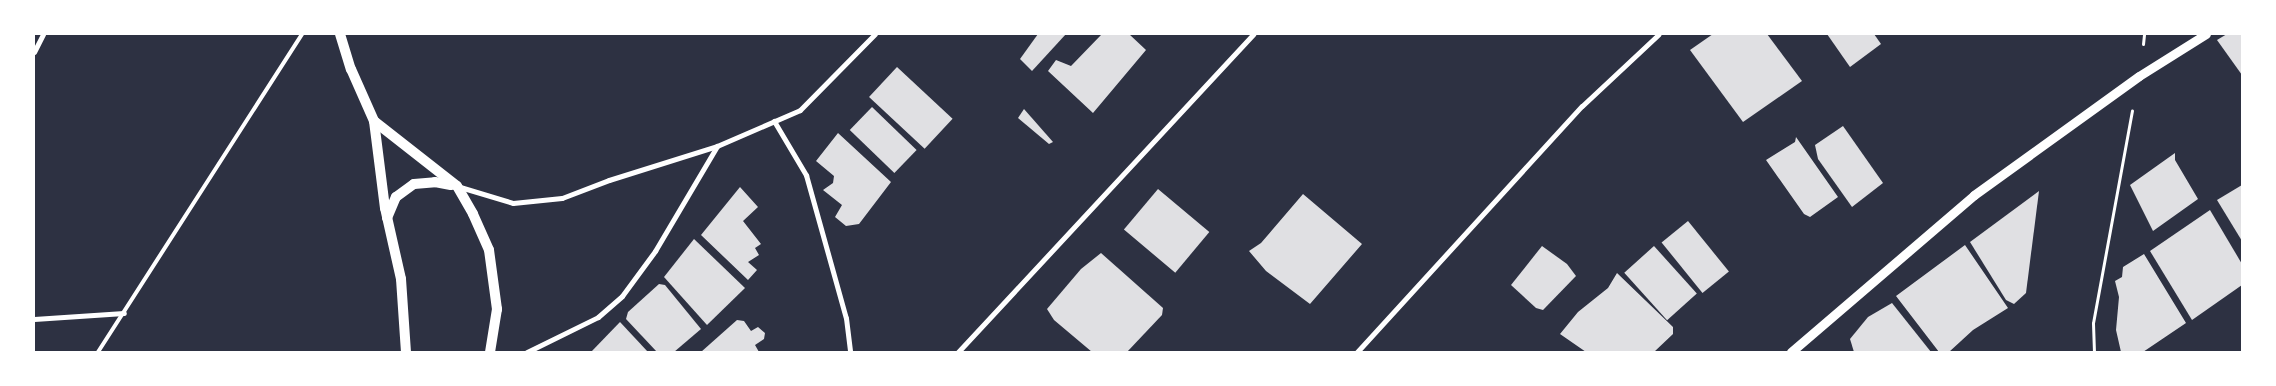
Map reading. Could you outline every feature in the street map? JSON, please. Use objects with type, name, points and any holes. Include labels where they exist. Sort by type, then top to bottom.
[{"type":"main road","points":[[340,34],[351,69],[374,121],[387,218],[401,279],[406,352]]},
{"type":"main road","points":[[374,121],[457,186],[489,250],[497,309],[490,352]]},
{"type":"main road","points":[[387,218],[396,197],[414,184],[434,182],[457,186]]},
{"type":"street","points":[[34,52],[43,34]]},
{"type":"street","points":[[457,186],[513,204],[562,198],[609,180],[717,146],[800,110],[876,34]]},
{"type":"street","points":[[958,352],[1254,34]]},
{"type":"street","points":[[1357,352],[1582,106],[1659,34]]},
{"type":"street","points":[[1791,352],[1974,195],[2139,76],[2206,34]]},
{"type":"street","points":[[774,121],[806,175],[846,318],[850,352]]},
{"type":"street","points":[[527,352],[598,317],[622,296],[655,250],[717,146]]},
{"type":"street","points":[[34,319],[124,313]]},
{"type":"lane","points":[[98,352],[302,34]]},
{"type":"path","points":[[2094,352],[2093,322],[2139,76]]},
{"type":"building","points":[[1038,34],[1066,34],[1032,71],[1020,59]]},
{"type":"building","points":[[1102,34],[1129,34],[1146,50],[1093,113],[1048,71],[1056,60],[1071,66]]},
{"type":"building","points":[[1713,34],[1767,34],[1802,81],[1743,122],[1690,50]]},
{"type":"building","points":[[1827,34],[1874,34],[1881,44],[1850,67]]},
{"type":"building","points":[[2227,34],[2242,34],[2242,75],[2217,40]]},
{"type":"building","points":[[897,67],[953,119],[925,149],[869,97]]},
{"type":"building","points":[[872,107],[917,150],[894,173],[850,130]]},
{"type":"building","points":[[1024,109],[1053,142],[1049,144],[1018,118]]},
{"type":"building","points":[[1843,126],[1883,183],[1852,207],[1818,159],[1815,145]]},
{"type":"building","points":[[838,133],[891,182],[859,224],[846,226],[835,217],[842,205],[823,190],[833,183],[834,176],[816,161]]},
{"type":"building","points":[[1796,137],[1838,197],[1810,217],[1804,214],[1766,160],[1795,142]]},
{"type":"building","points":[[2175,153],[2175,160],[2198,199],[2153,231],[2130,185]]},
{"type":"building","points":[[2242,185],[2242,241],[2217,200]]},
{"type":"building","points":[[740,187],[758,207],[743,221],[761,244],[755,248],[759,255],[748,262],[757,270],[748,280],[701,235]]},
{"type":"building","points":[[1158,189],[1209,232],[1175,273],[1124,230]]},
{"type":"building","points":[[2039,191],[2026,293],[2014,304],[2006,300],[1970,242]]},
{"type":"building","points":[[1303,194],[1362,244],[1310,304],[1266,271],[1249,251],[1261,243]]},
{"type":"building","points":[[2210,210],[2242,264],[2242,285],[2192,320],[2150,251]]},
{"type":"building","points":[[1688,221],[1729,272],[1702,293],[1662,242]]},
{"type":"building","points":[[694,239],[745,288],[707,325],[664,277]]},
{"type":"building","points":[[1965,245],[2008,308],[1973,330],[1949,352],[1939,352],[1896,296]]},
{"type":"building","points":[[1542,246],[1567,264],[1576,276],[1543,310],[1536,308],[1511,285]]},
{"type":"building","points":[[1654,246],[1697,294],[1667,320],[1624,273]]},
{"type":"building","points":[[1101,253],[1163,308],[1162,315],[1127,352],[1092,352],[1054,320],[1047,309],[1081,269]]},
{"type":"building","points":[[2144,254],[2186,323],[2143,352],[2121,352],[2116,330],[2119,297],[2115,281],[2122,277],[2123,267]]},
{"type":"building","points":[[1617,273],[1673,327],[1673,334],[1654,352],[1586,352],[1560,334],[1578,312],[1608,288]]},
{"type":"building","points":[[659,284],[665,285],[701,329],[674,352],[657,352],[626,319],[628,312]]},
{"type":"building","points":[[1892,303],[1931,352],[1854,352],[1850,339],[1868,317]]},
{"type":"building","points":[[737,320],[744,321],[751,331],[758,327],[765,333],[764,339],[755,345],[759,352],[701,352]]},
{"type":"building","points":[[620,322],[648,352],[591,352]]}]
